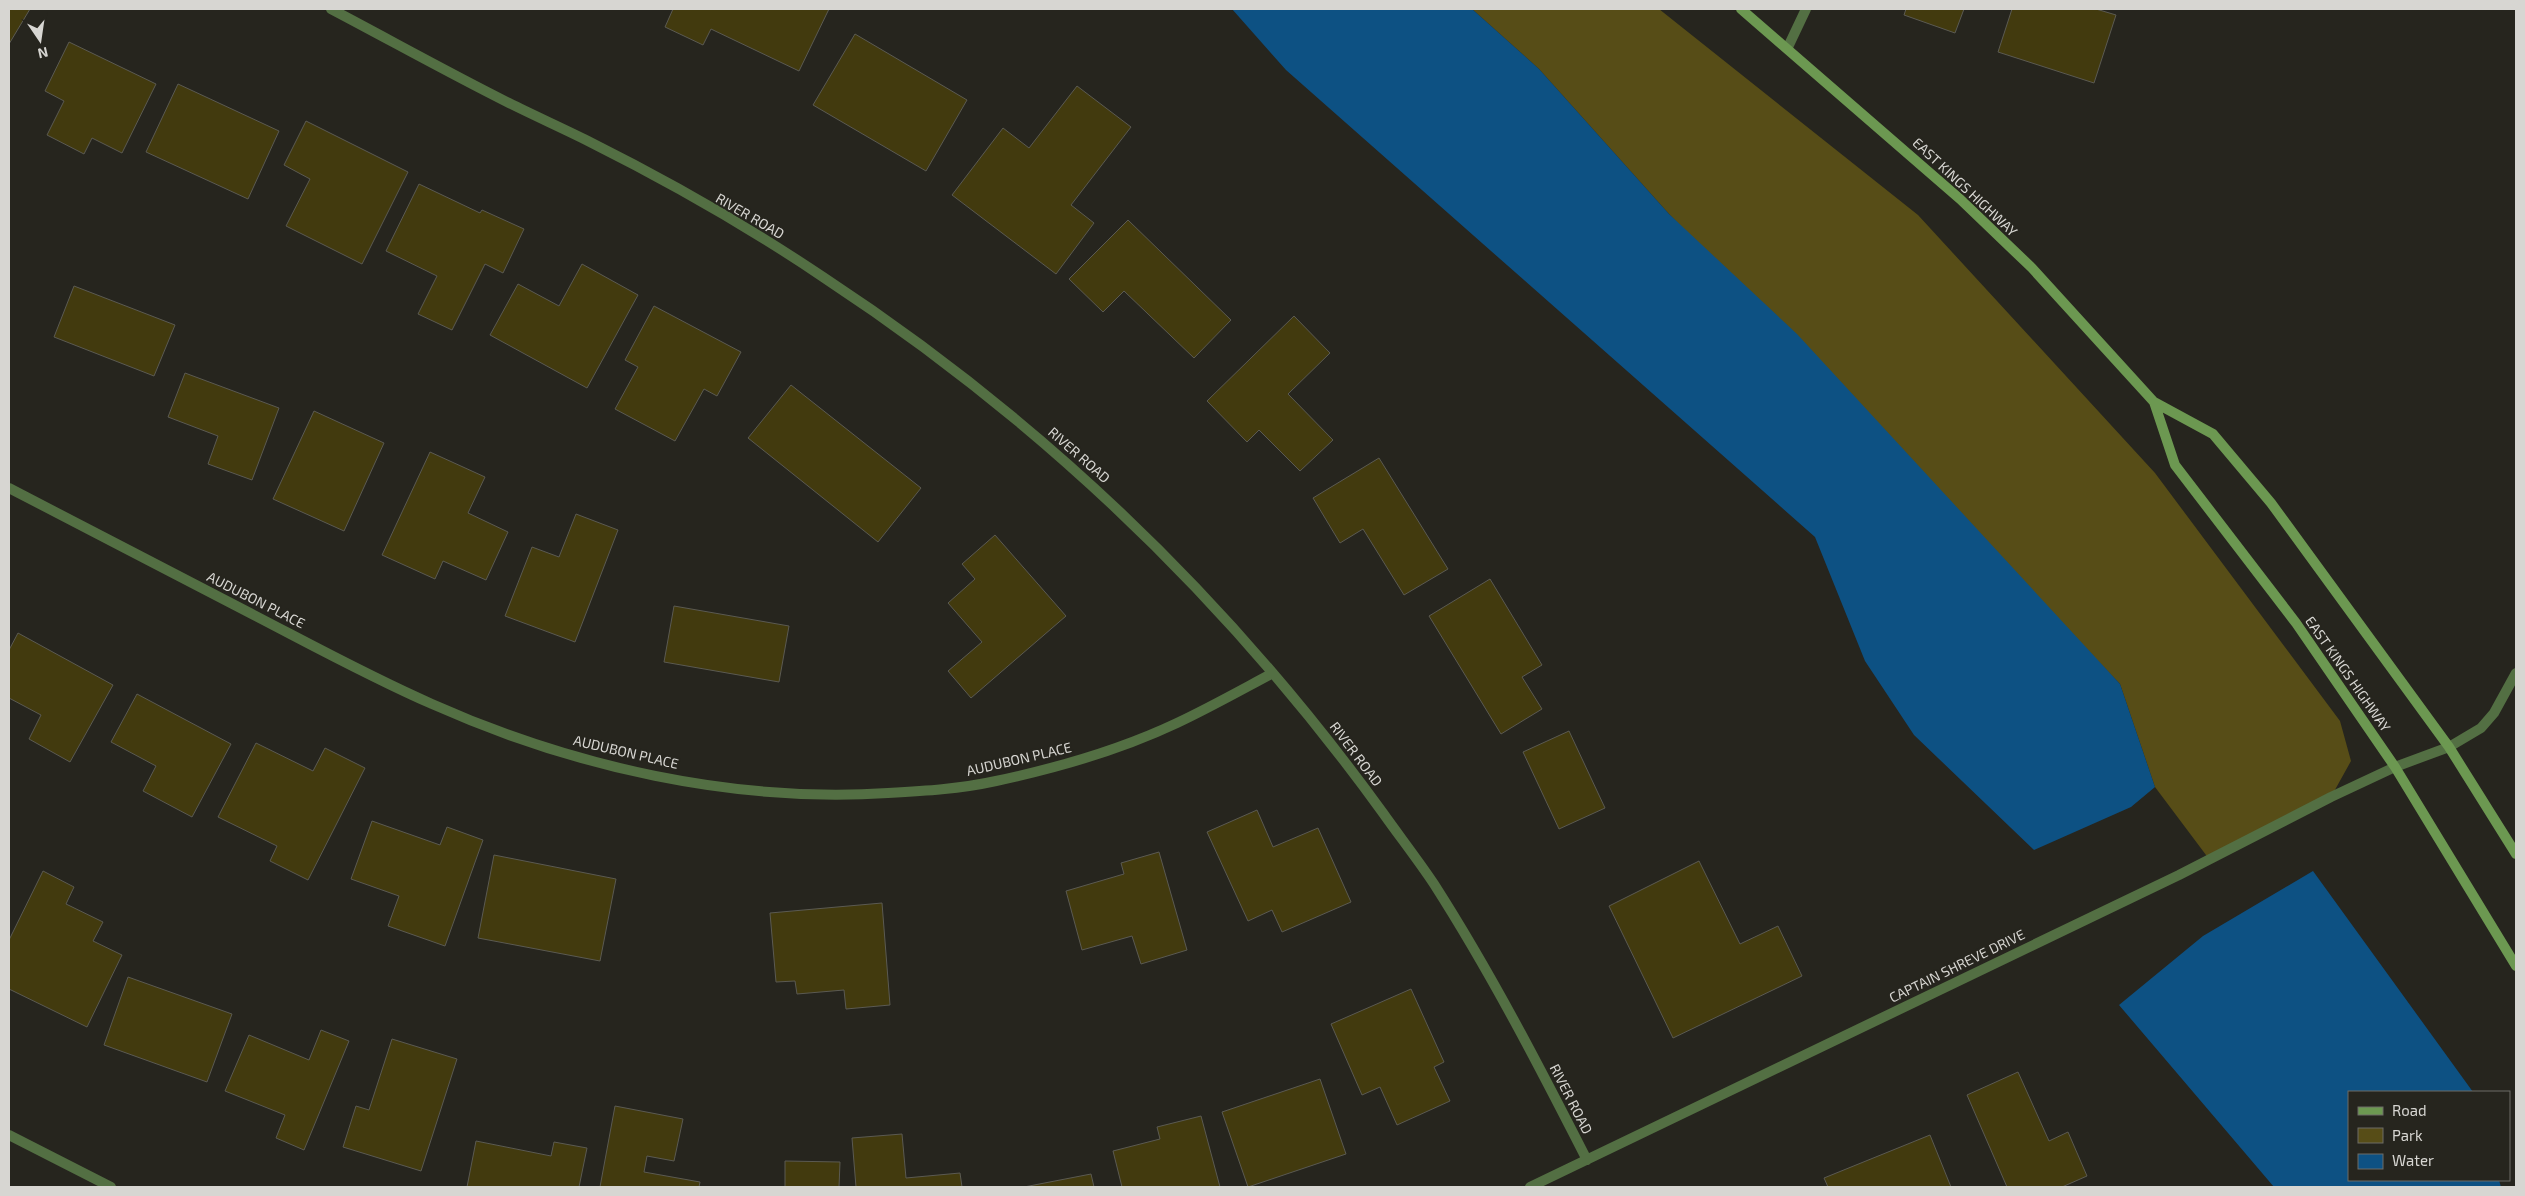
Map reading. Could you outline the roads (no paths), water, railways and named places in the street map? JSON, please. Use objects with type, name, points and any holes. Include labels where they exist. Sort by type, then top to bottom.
[{"type":"main road","name":"EAST KINGS HIGHWAY","points":[[1741,9],[1788,47],[1960,199],[2024,261],[2154,402],[2214,434],[2271,504],[2449,747],[2516,854]]},
{"type":"main road","name":"EAST KINGS HIGHWAY","points":[[2154,402],[2175,465],[2296,623],[2395,767],[2516,966]]},
{"type":"street","name":"RIVER ROAD","points":[[331,9],[509,103],[590,142],[748,229],[824,277],[936,355],[1001,406],[1124,513],[1182,571],[1273,673],[1337,750],[1433,883],[1518,1024],[1587,1160]]},
{"type":"street","points":[[1788,47],[1806,9]]},
{"type":"street","name":"AUDUBON PLACE","points":[[9,488],[342,660],[432,704],[491,728],[551,749],[612,766],[732,789],[785,795],[837,796],[942,790],[994,782],[1073,761],[1125,744],[1176,723],[1273,673]]},
{"type":"street","name":"CAPTAIN SHREVE DRIVE","points":[[1530,1187],[2179,875],[2331,797],[2395,767],[2449,747],[2481,728],[2494,713],[2516,673]]},
{"type":"street","points":[[9,1135],[111,1187]]},
{"type":"water","points":[[1232,9],[1472,9],[1539,69],[1669,214],[1797,334],[2120,684],[2155,787],[2131,807],[2034,850],[1914,735],[1865,661],[1815,537],[1286,70]]},
{"type":"water","points":[[2313,871],[2472,1091],[2348,1091],[2348,1181],[2499,1181],[2501,1187],[2274,1187],[2119,1005],[2203,936]]}]
